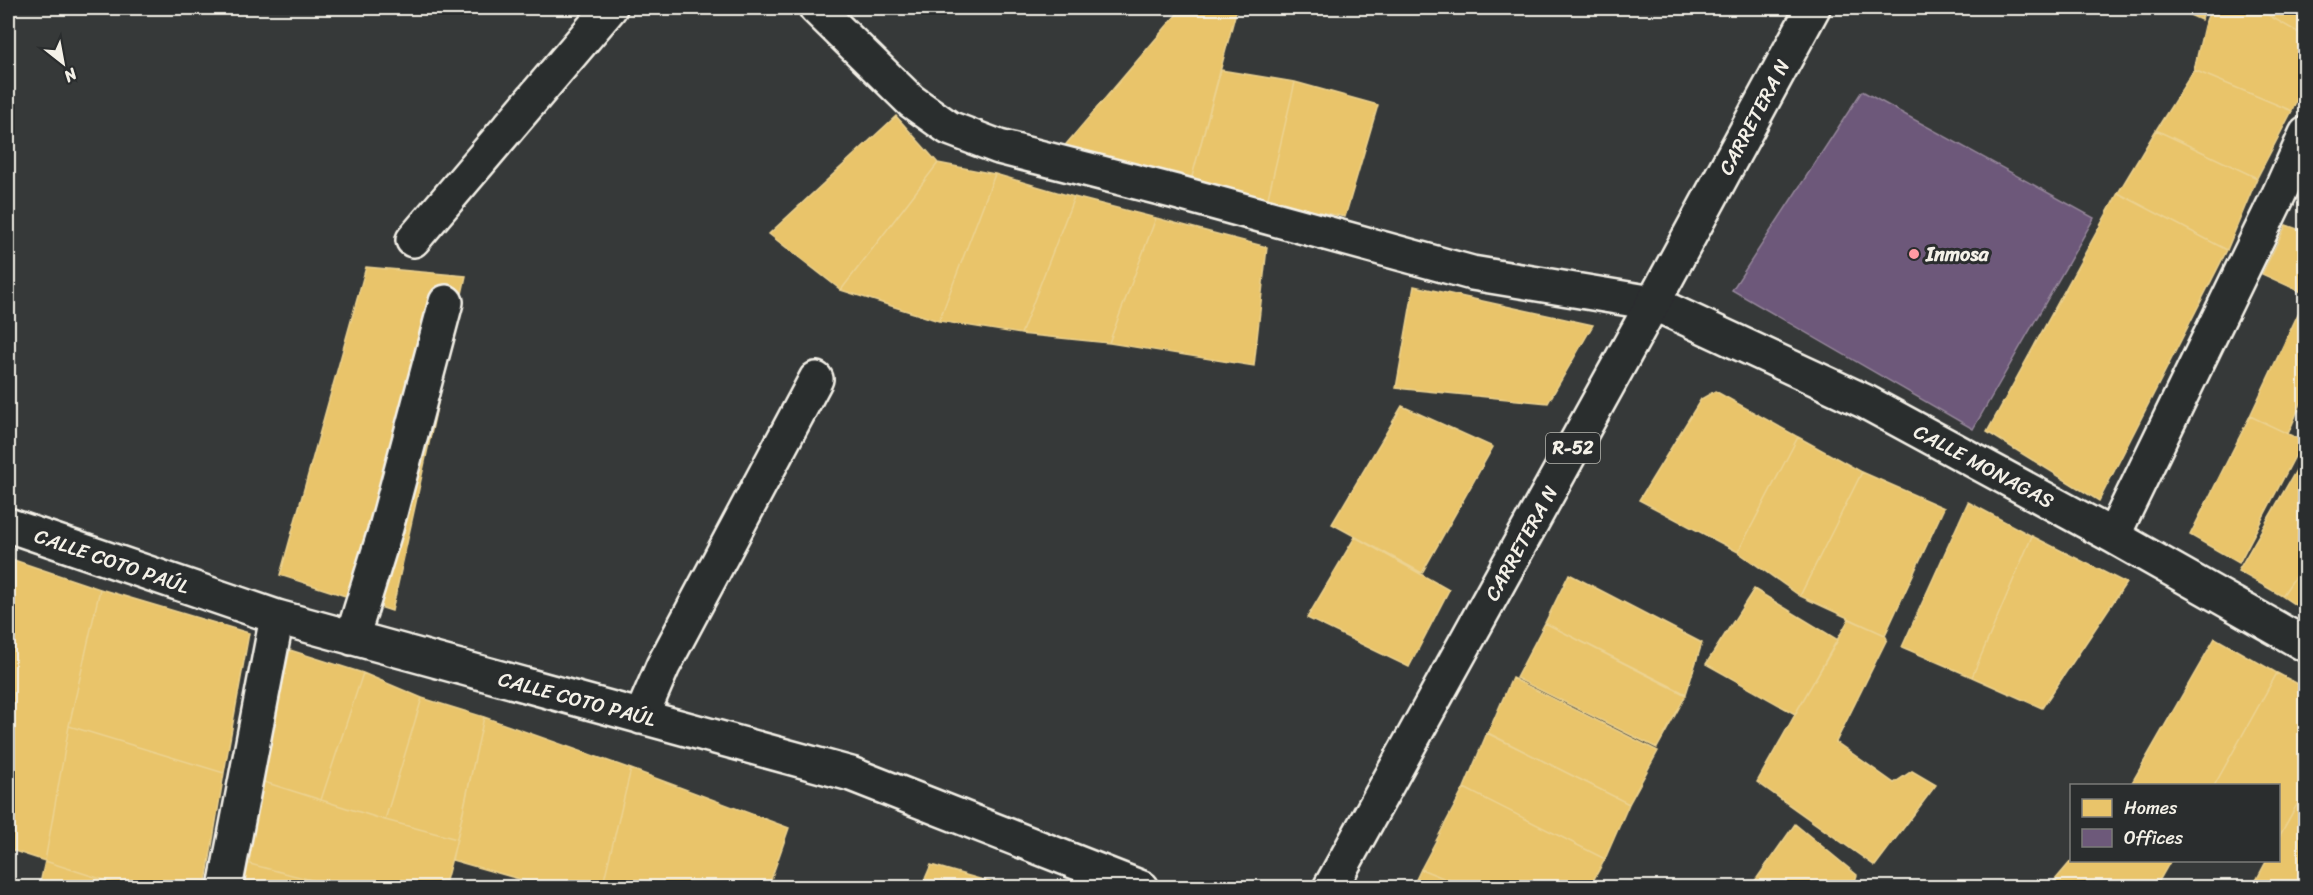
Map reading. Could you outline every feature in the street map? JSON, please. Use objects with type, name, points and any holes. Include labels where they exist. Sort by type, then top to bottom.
[{"type":"street","points":[[413,240],[610,8]]},
{"type":"street","name":"CALLE MONAGAS","points":[[816,8],[911,101],[949,128],[999,147],[1176,192],[1472,273],[1653,303],[1866,402],[2113,536],[2306,645]]},
{"type":"street","name":"CARRETERA N","points":[[1330,888],[1813,8]]},
{"type":"street","points":[[2113,536],[2292,199],[2306,134]]},
{"type":"street","points":[[352,638],[386,528],[446,302]]},
{"type":"street","points":[[641,717],[663,666],[816,379]]},
{"type":"street","name":"CALLE COTO PAÚL","points":[[8,525],[277,617],[851,774],[1142,888]]},
{"type":"street","points":[[225,888],[277,617]]},
{"type":"building: Homes","points":[[1182,8],[1237,8],[1190,184],[1061,150]]},
{"type":"building: Homes","points":[[2174,8],[2207,8],[2201,20]]},
{"type":"building: Homes","points":[[2211,8],[2256,8],[2306,37],[2306,77],[2292,111],[2194,70],[2204,26]]},
{"type":"building: Homes","points":[[2256,8],[2306,8],[2306,37]]},
{"type":"building: Homes","points":[[1221,70],[1295,82],[1267,202],[1190,184]]},
{"type":"building: Homes","points":[[2194,70],[2292,111],[2257,178],[2156,130]]},
{"type":"building: Homes","points":[[1295,82],[1378,105],[1345,217],[1267,202]]},
{"type":"building: Homes","points":[[896,116],[938,163],[841,290],[769,234]]},
{"type":"building: Homes","points":[[2156,130],[2257,178],[2227,250],[2118,193]]},
{"type":"building: Homes","points":[[938,163],[995,174],[939,321],[841,290]]},
{"type":"building: Homes","points":[[995,174],[1074,197],[1021,334],[939,321]]},
{"type":"building: Homes","points":[[2118,193],[2227,250],[2099,501],[1987,432]]},
{"type":"building: Homes","points":[[1074,197],[1156,218],[1109,343],[1021,334]]},
{"type":"building: Homes","points":[[1156,218],[1267,247],[1254,366],[1109,343]]},
{"type":"building: Homes","points":[[2286,225],[2306,232],[2306,294],[2262,274]]},
{"type":"building: Homes","points":[[366,267],[466,276],[392,611],[280,575]]},
{"type":"building: Homes","points":[[1414,286],[1593,325],[1548,403],[1396,388]]},
{"type":"building: Homes","points":[[2306,297],[2306,392],[2288,434],[2250,416]]},
{"type":"building: Homes","points":[[1715,391],[1798,437],[1738,552],[1639,500],[1701,399]]},
{"type":"building: Homes","points":[[1402,406],[1493,447],[1422,573],[1332,524]]},
{"type":"building: Homes","points":[[2250,416],[2303,441],[2239,563],[2190,535]]},
{"type":"building: Homes","points":[[1798,437],[1862,472],[1800,596],[1738,552]]},
{"type":"building: Homes","points":[[2306,453],[2306,561],[2282,596],[2238,571]]},
{"type":"building: Homes","points":[[1862,472],[1944,508],[1885,635],[1800,596]]},
{"type":"building: Homes","points":[[1968,502],[2032,536],[1972,677],[1902,647]]},
{"type":"building: Homes","points":[[2032,536],[2126,583],[2042,708],[1972,677]]},
{"type":"building: Homes","points":[[1355,537],[1449,590],[1409,667],[1307,618]]},
{"type":"building: Homes","points":[[8,558],[100,589],[69,726],[45,861],[8,849]]},
{"type":"building: Homes","points":[[2306,561],[2306,612],[2282,596]]},
{"type":"building: Homes","points":[[1569,574],[1702,643],[1686,694],[1545,623]]},
{"type":"building: Homes","points":[[100,589],[249,633],[224,773],[69,726]]},
{"type":"building: Homes","points":[[1754,589],[1838,640],[1795,714],[1706,664]]},
{"type":"building: Homes","points":[[1849,619],[1885,635],[1887,639],[1836,742],[1894,783],[1912,771],[1936,785],[1875,866],[1757,782]]},
{"type":"building: Homes","points":[[1545,623],[1686,695],[1657,748],[1516,678]]},
{"type":"building: Homes","points":[[2215,638],[2277,673],[2215,784],[2131,784]]},
{"type":"building: Homes","points":[[290,650],[363,673],[321,800],[261,781]]},
{"type":"building: Homes","points":[[363,673],[422,698],[385,820],[321,800]]},
{"type":"building: Homes","points":[[2277,673],[2306,688],[2306,788],[2280,835],[2280,784],[2215,784]]},
{"type":"building: Homes","points":[[1512,678],[1658,751],[1629,804],[1488,733]]},
{"type":"building: Homes","points":[[422,698],[484,717],[457,839],[385,820]]},
{"type":"building: Homes","points":[[484,717],[631,769],[602,888],[551,888],[452,860]]},
{"type":"building: Homes","points":[[69,726],[224,773],[205,888],[129,888],[45,861]]},
{"type":"building: Homes","points":[[1487,733],[1629,804],[1605,859],[1464,788]]},
{"type":"building: Homes","points":[[631,769],[789,828],[768,888],[602,888]]},
{"type":"building: Homes","points":[[261,781],[385,820],[457,839],[444,888],[342,888],[246,863]]},
{"type":"building: Homes","points":[[1464,788],[1605,859],[1589,888],[1468,888],[1421,869]]},
{"type":"building: Homes","points":[[2306,788],[2306,888],[2252,888],[2266,862],[2280,862],[2280,835]]},
{"type":"building: Homes","points":[[1795,824],[1857,875],[1853,888],[1750,888]]},
{"type":"building: Homes","points":[[45,861],[129,888],[39,888]]},
{"type":"building: Homes","points":[[2070,862],[2170,862],[2155,888],[2078,888],[2054,881]]},
{"type":"building: Homes","points":[[246,863],[342,888],[240,888]]},
{"type":"building: Homes","points":[[931,865],[1011,888],[921,888]]},
{"type":"building: Homes","points":[[1421,869],[1468,888],[1412,888]]},
{"type":"building: Homes","points":[[2054,881],[2078,888],[2052,888]]},
{"type":"building: Offices","name":"Inmosa","points":[[1862,91],[2094,218],[1973,429],[1732,290]]},
{"type":"place","name":"Inmosa","points":[[1914,254]]}]
